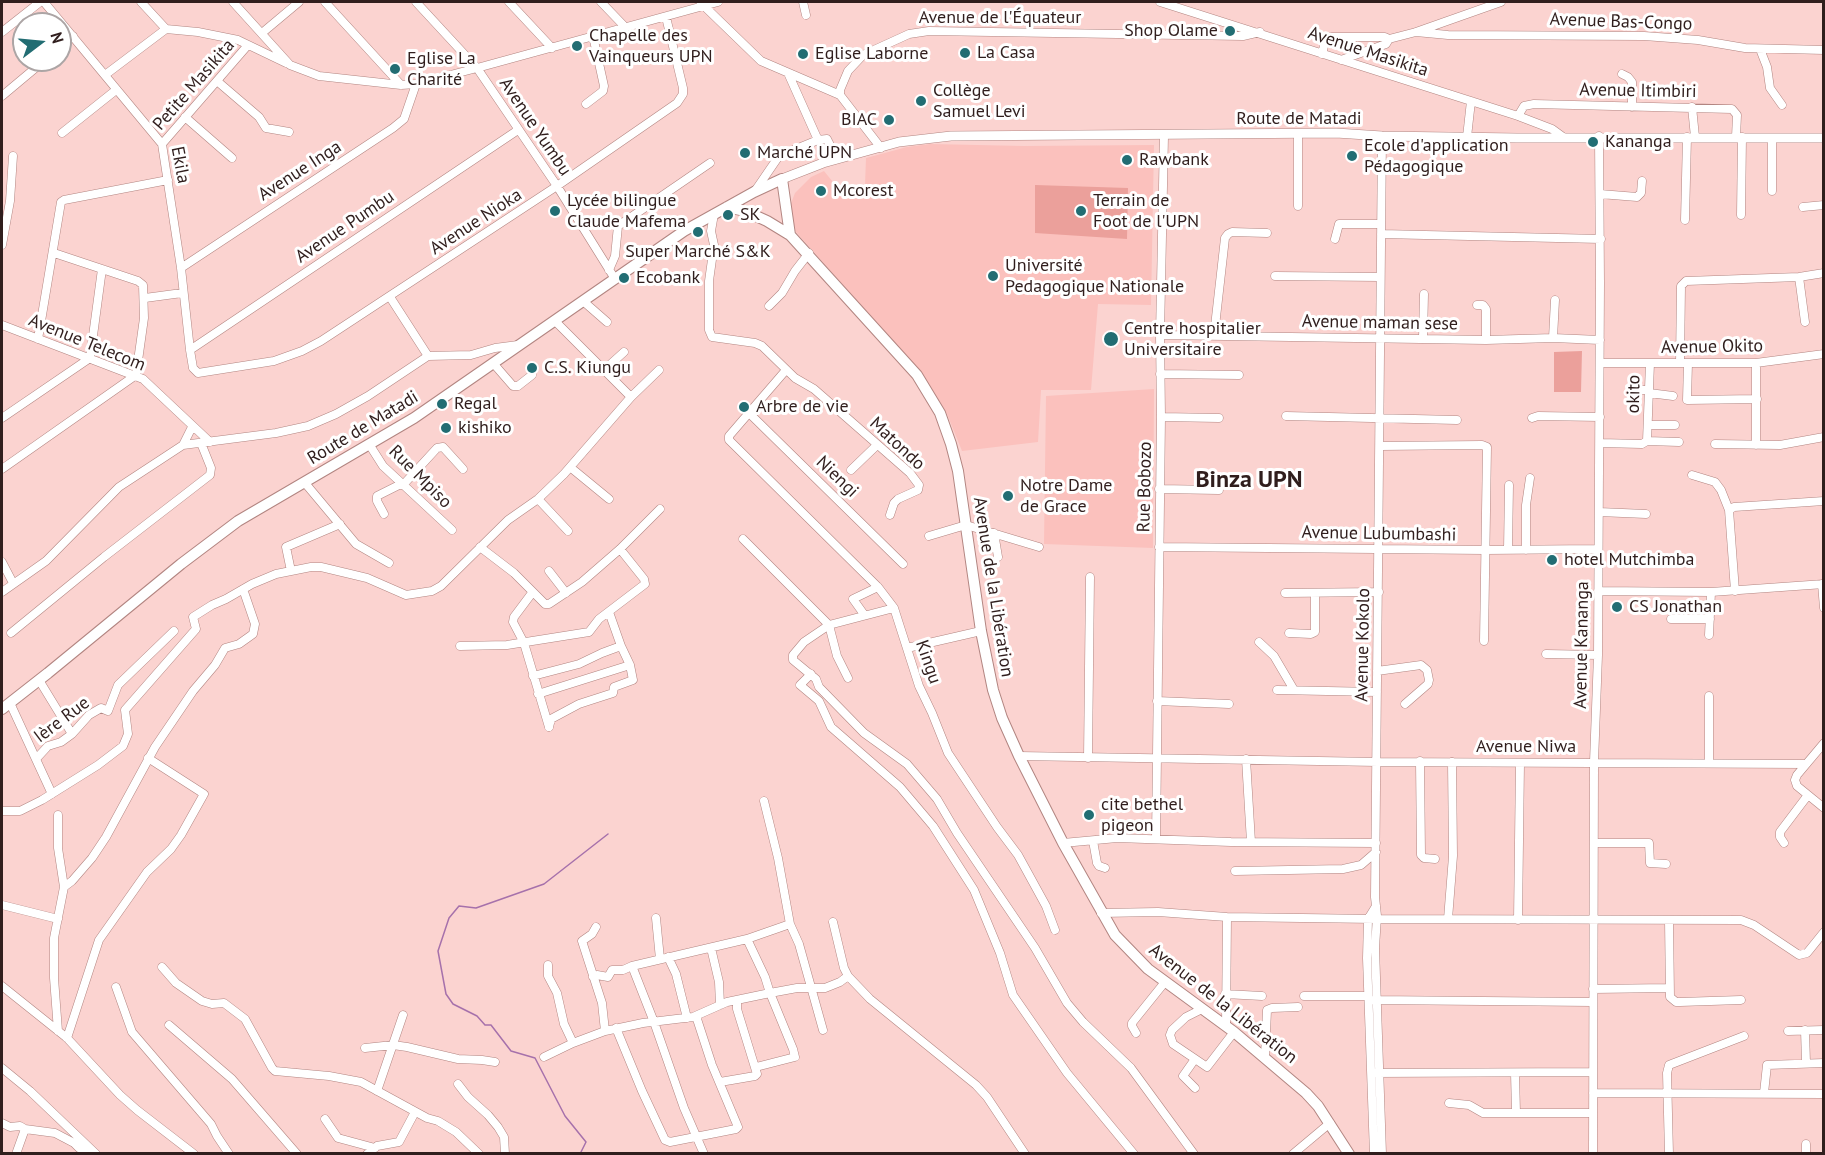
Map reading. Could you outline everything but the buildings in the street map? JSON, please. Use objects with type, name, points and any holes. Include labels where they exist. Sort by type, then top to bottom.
[{"type":"highway","name":"Route de Matadi","points":[[6,706],[208,542],[238,521],[414,418],[583,301],[612,274],[714,214],[782,179]]},
{"type":"highway","points":[[782,179],[790,235]]},
{"type":"highway","name":"Avenue de la Libération","points":[[727,207],[767,221],[790,235],[809,253],[924,386],[940,413],[951,444],[966,525],[981,631],[993,690],[1019,756],[1101,913],[1115,934],[1148,969],[1230,1029],[1306,1093],[1330,1123],[1349,1154]]},
{"type":"main road","name":"Route de Matadi","points":[[782,179],[807,168],[899,142],[951,136],[1336,133],[1382,136],[1824,138]]},
{"type":"street","points":[[2,32],[42,2]]},
{"type":"street","name":"Ekila","points":[[42,2],[162,144],[181,268],[190,350],[193,368],[198,373]]},
{"type":"street","points":[[141,2],[166,29],[238,40],[319,76],[401,86],[416,84],[626,28],[704,3],[718,2]]},
{"type":"street","points":[[233,2],[290,65]]},
{"type":"street","points":[[262,33],[299,2]]},
{"type":"street","points":[[325,2],[401,86]]},
{"type":"street","name":"Avenue Yumbu","points":[[416,2],[477,68],[557,186],[612,274]]},
{"type":"street","points":[[510,2],[552,48]]},
{"type":"street","points":[[601,2],[626,28]]},
{"type":"street","points":[[803,2],[806,15]]},
{"type":"street","name":"Avenue Masikita","points":[[1160,2],[1518,116],[1552,129],[1563,137]]},
{"type":"street","points":[[1322,54],[1326,38],[1385,37],[1389,39],[1416,32],[1501,2]]},
{"type":"street","points":[[704,3],[761,61],[840,95],[881,148]]},
{"type":"street","name":"Avenue Nioka","points":[[198,373],[274,361],[321,341],[557,186],[681,99],[683,88],[666,17]]},
{"type":"street","points":[[105,75],[166,29]]},
{"type":"street","name":"Avenue de l'Équateur","points":[[840,95],[848,72],[863,55],[909,34],[963,32],[1243,36],[1260,32]]},
{"type":"street","name":"Avenue Bas-Congo","points":[[1416,32],[1448,35],[1644,36],[1698,40],[1760,49],[1824,50]]},
{"type":"street","points":[[586,104],[603,91],[604,86],[593,36]]},
{"type":"street","points":[[1341,60],[1386,44],[1389,39]]},
{"type":"street","name":"Petite Masikita","points":[[162,144],[248,45]]},
{"type":"street","points":[[1760,49],[1767,67],[1770,88],[1782,105]]},
{"type":"street","points":[[2,96],[31,72]]},
{"type":"street","points":[[788,73],[818,140]]},
{"type":"street","points":[[1622,74],[1632,82],[1632,107]]},
{"type":"street","points":[[217,81],[258,117],[266,128],[289,132]]},
{"type":"street","name":"Avenue Inga","points":[[181,268],[393,128],[404,119],[416,84]]},
{"type":"street","points":[[62,133],[116,90]]},
{"type":"street","points":[[1467,136],[1471,101]]},
{"type":"street","name":"Avenue Itimbiri","points":[[1518,116],[1524,106],[1534,104],[1732,108],[1737,115],[1739,137]]},
{"type":"street","points":[[1685,220],[1692,107]]},
{"type":"street","points":[[186,117],[232,158]]},
{"type":"street","name":"Avenue Pumbu","points":[[190,350],[518,130]]},
{"type":"street","points":[[1298,135],[1298,206]]},
{"type":"street","name":"Rue Bobozo","points":[[1156,839],[1164,136]]},
{"type":"street","name":"Avenue Kokolo","points":[[1375,1073],[1371,998],[1366,958],[1376,906],[1382,136]]},
{"type":"street","name":"Avenue Kananga","points":[[1593,1154],[1594,762],[1598,655],[1600,443],[1599,136]]},
{"type":"street","points":[[1739,137],[1741,215]]},
{"type":"street","points":[[754,192],[779,156],[818,140],[827,139],[837,159]]},
{"type":"street","points":[[1772,139],[1772,190]]},
{"type":"street","points":[[2,245],[10,201],[13,156]]},
{"type":"street","points":[[612,274],[618,226],[710,163]]},
{"type":"street","points":[[38,339],[61,202],[168,180]]},
{"type":"street","points":[[1600,194],[1640,196],[1642,181]]},
{"type":"street","points":[[1803,207],[1824,205]]},
{"type":"street","name":"Matondo","points":[[714,214],[711,231],[714,245],[709,281],[709,330],[712,337],[762,346],[795,378],[814,389],[910,473],[919,485],[918,490],[898,499],[890,515]]},
{"type":"street","points":[[1335,239],[1339,224],[1381,224]]},
{"type":"street","points":[[1214,335],[1227,234],[1232,232],[1267,233]]},
{"type":"street","points":[[1381,234],[1601,239]]},
{"type":"street","points":[[2,469],[136,375],[145,298],[143,285],[138,281],[54,253]]},
{"type":"street","points":[[769,306],[782,293],[809,253]]},
{"type":"street","points":[[3,414],[90,358],[102,269]]},
{"type":"street","points":[[1756,399],[1688,400],[1681,286],[1686,280],[1799,277],[1824,273]]},
{"type":"street","points":[[1275,276],[1380,277]]},
{"type":"street","points":[[1799,277],[1805,322]]},
{"type":"street","points":[[145,298],[182,293]]},
{"type":"street","points":[[1423,338],[1424,294]]},
{"type":"street","points":[[390,297],[428,356]]},
{"type":"street","points":[[1553,338],[1555,300]]},
{"type":"street","points":[[583,301],[607,322]]},
{"type":"street","points":[[1477,305],[1483,305],[1486,309],[1486,340]]},
{"type":"street","points":[[555,321],[632,397]]},
{"type":"street","name":"Avenue Telecom","points":[[2,325],[136,375],[158,391],[192,427],[210,442]]},
{"type":"street","name":"Avenue maman sese","points":[[1160,334],[1600,340]]},
{"type":"street","points":[[2,592],[46,561],[119,487],[183,445],[276,434],[308,426],[368,396],[428,356],[471,355],[495,348],[520,345]]},
{"type":"street","points":[[604,370],[624,352]]},
{"type":"street","name":"Avenue Okito","points":[[1600,363],[1756,363],[1824,354]]},
{"type":"street","points":[[493,363],[513,386],[518,386],[532,375]]},
{"type":"street","name":"okito","points":[[1647,441],[1650,363]]},
{"type":"street","points":[[1756,363],[1756,445]]},
{"type":"street","points":[[2,811],[20,811],[52,794],[123,746],[128,734],[124,710],[196,629],[194,617],[243,589],[276,574],[321,567],[367,578],[406,595],[432,591],[441,586],[508,520],[538,499],[658,370]]},
{"type":"street","points":[[749,413],[786,370]]},
{"type":"street","points":[[1160,374],[1239,375]]},
{"type":"street","points":[[1631,390],[1649,392]]},
{"type":"street","name":"okito","points":[[1649,392],[1672,396]]},
{"type":"street","name":"Kingu","points":[[749,413],[728,438],[878,587],[894,608],[919,686],[948,753],[1018,855],[1046,906],[1055,930]]},
{"type":"street","name":"Niengi","points":[[749,413],[903,564]]},
{"type":"street","points":[[1286,416],[1457,420]]},
{"type":"street","points":[[1532,418],[1538,416],[1600,417]]},
{"type":"street","points":[[1161,417],[1219,418]]},
{"type":"street","name":"okito","points":[[1648,425],[1675,425]]},
{"type":"street","points":[[183,445],[192,427]]},
{"type":"street","points":[[1715,444],[1780,445],[1824,437]]},
{"type":"street","points":[[1600,443],[1679,442]]},
{"type":"street","points":[[11,633],[121,543],[210,475],[212,468],[201,443]]},
{"type":"street","name":"Rue Mpiso","points":[[369,444],[383,466],[452,530]]},
{"type":"street","points":[[851,470],[877,445]]},
{"type":"street","points":[[1380,446],[1485,446],[1487,450],[1484,641]]},
{"type":"street","points":[[384,514],[377,501],[377,496],[403,485],[439,448],[443,447],[463,469]]},
{"type":"street","points":[[570,467],[609,499]]},
{"type":"street","points":[[1692,475],[1715,482],[1729,510],[1735,591]]},
{"type":"street","points":[[1526,550],[1526,505],[1530,478]]},
{"type":"street","points":[[305,483],[356,544],[388,563]]},
{"type":"street","points":[[1508,550],[1509,485]]},
{"type":"street","points":[[1159,489],[1219,490]]},
{"type":"street","points":[[538,499],[568,531]]},
{"type":"street","points":[[1729,510],[1734,507],[1824,501]]},
{"type":"street","points":[[480,547],[514,573],[546,605],[582,582],[620,549],[660,509]]},
{"type":"street","points":[[1599,512],[1646,514]]},
{"type":"street","points":[[291,571],[285,547],[340,524]]},
{"type":"street","points":[[929,536],[966,525],[1039,547]]},
{"type":"street","points":[[994,533],[998,557]]},
{"type":"street","points":[[743,539],[829,625],[837,656],[848,678]]},
{"type":"street","name":"Avenue Lubumbashi","points":[[1159,547],[1598,549]]},
{"type":"street","points":[[460,646],[497,646],[589,632],[599,619],[645,584],[644,579],[620,549]]},
{"type":"street","points":[[2,562],[13,583]]},
{"type":"street","points":[[549,571],[566,593]]},
{"type":"street","points":[[1088,758],[1090,577]]},
{"type":"street","points":[[1598,591],[1711,592],[1823,584],[1824,608]]},
{"type":"street","points":[[863,616],[853,599],[878,587]]},
{"type":"street","points":[[64,887],[92,858],[106,837],[148,758],[225,648],[239,644],[253,634],[255,624],[243,589]]},
{"type":"street","points":[[1289,633],[1311,634],[1315,632],[1315,592]]},
{"type":"street","points":[[1285,593],[1379,592]]},
{"type":"street","points":[[1709,635],[1711,592]]},
{"type":"street","points":[[532,593],[514,617],[513,624],[524,643],[549,727],[551,719],[579,704],[613,693],[614,687],[633,680],[630,664],[609,612]]},
{"type":"street","points":[[894,608],[829,625],[804,642],[793,655],[793,660],[816,679],[819,687],[864,733],[907,764],[937,799],[957,833],[1035,948],[1067,1003],[1083,1022],[1131,1068],[1194,1153]]},
{"type":"street","points":[[1671,619],[1710,620]]},
{"type":"street","name":"Ière Rue","points":[[36,759],[48,746],[61,742],[72,734],[88,715],[101,708],[108,711],[118,685],[174,630]]},
{"type":"street","points":[[907,648],[981,631]]},
{"type":"street","points":[[1259,642],[1274,656],[1293,690]]},
{"type":"street","points":[[533,676],[579,664],[621,646]]},
{"type":"street","points":[[1546,654],[1598,655]]},
{"type":"street","points":[[538,694],[630,664]]},
{"type":"street","points":[[1377,671],[1421,665],[1427,670],[1428,684],[1405,704]]},
{"type":"street","points":[[811,674],[800,685],[819,701],[831,727],[900,787],[933,826],[974,890],[1000,953],[1013,995],[1067,1073],[1134,1154]]},
{"type":"street","points":[[39,680],[72,734]]},
{"type":"street","points":[[1277,690],[1377,692]]},
{"type":"street","points":[[1709,696],[1709,763]]},
{"type":"street","points":[[1157,701],[1229,704]]},
{"type":"street","points":[[6,706],[36,759],[52,794]]},
{"type":"street","points":[[1824,743],[1797,775],[1795,783],[1824,808]]},
{"type":"street","name":"Avenue Niwa","points":[[1019,756],[1378,762],[1806,764]]},
{"type":"street","points":[[67,1038],[99,940],[147,872],[182,835],[204,794],[148,758]]},
{"type":"street","points":[[1246,759],[1251,842]]},
{"type":"street","points":[[1420,761],[1421,855],[1424,858],[1435,859]]},
{"type":"street","points":[[1448,919],[1453,856],[1452,762]]},
{"type":"street","points":[[1518,920],[1520,763]]},
{"type":"street","points":[[1784,843],[1780,832],[1808,795]]},
{"type":"street","points":[[764,801],[790,924],[799,944],[823,1030]]},
{"type":"street","points":[[58,815],[58,848],[64,887],[54,938],[58,1031]]},
{"type":"street","points":[[1063,843],[1117,837],[1251,842],[1376,843]]},
{"type":"street","points":[[1093,841],[1097,863],[1105,868]]},
{"type":"street","points":[[1594,843],[1649,843],[1650,863],[1666,864]]},
{"type":"street","points":[[1235,871],[1343,869],[1361,865],[1376,852]]},
{"type":"street","points":[[2,905],[58,919]]},
{"type":"street","points":[[1101,913],[1158,912],[1227,917],[1372,919],[1748,921],[1799,955],[1808,953],[1824,932]]},
{"type":"street","points":[[1202,1009],[1180,1022],[1170,1035],[1173,1044],[1207,1067],[1230,1029],[1226,994],[1227,917]]},
{"type":"street","points":[[656,918],[664,958],[676,974],[687,1018]]},
{"type":"street","points":[[1669,920],[1670,997],[1676,1002],[1741,1000]]},
{"type":"street","points":[[833,922],[848,976],[870,999],[976,1085],[987,1097],[1025,1154]]},
{"type":"street","points":[[593,977],[597,975],[608,977],[612,970],[623,970],[747,939],[790,924]]},
{"type":"street","points":[[596,927],[592,934],[582,941],[602,1003],[605,1031]]},
{"type":"street","points":[[747,939],[765,977],[795,1057],[756,1067]]},
{"type":"street","points":[[711,948],[719,982],[720,1005]]},
{"type":"street","points":[[548,965],[548,975],[558,998],[564,1024],[573,1043]]},
{"type":"street","points":[[632,966],[704,1154]]},
{"type":"street","points":[[162,967],[176,983],[202,1001],[224,1004],[245,1019],[275,1071],[362,1082],[456,1132],[478,1154]]},
{"type":"street","points":[[544,1057],[573,1043],[616,1028],[696,1016],[720,1005],[770,993],[832,986],[848,976]]},
{"type":"street","points":[[1136,1034],[1131,1026],[1132,1023],[1165,982]]},
{"type":"street","points":[[2,986],[67,1038],[120,1095],[194,1154]]},
{"type":"street","points":[[116,987],[132,1032],[150,1050],[211,1124],[229,1154]]},
{"type":"street","points":[[1593,988],[1669,988]]},
{"type":"street","points":[[1226,994],[1262,996]]},
{"type":"street","points":[[1304,996],[1593,1002]]},
{"type":"street","points":[[720,1082],[757,1074],[737,1009],[737,1000]]},
{"type":"street","points":[[1265,1057],[1267,1011],[1272,1008],[1298,1007]]},
{"type":"street","points":[[377,1091],[403,1015]]},
{"type":"street","points":[[616,1028],[665,1140],[670,1142],[738,1127],[712,1065],[696,1016]]},
{"type":"street","points":[[169,1024],[232,1079],[297,1154]]},
{"type":"street","points":[[1805,1030],[1806,1063]]},
{"type":"street","points":[[1788,1031],[1824,1030]]},
{"type":"street","points":[[1669,1154],[1667,1072],[1669,1065],[1744,1036]]},
{"type":"street","points":[[365,1048],[393,1045],[458,1059],[495,1062]]},
{"type":"street","points":[[1195,1059],[1183,1074],[1195,1088]]},
{"type":"street","points":[[1764,1093],[1767,1065],[1824,1063]]},
{"type":"street","points":[[2,1068],[30,1091],[94,1154]]},
{"type":"street","points":[[1375,1073],[1593,1072]]},
{"type":"street","points":[[1374,1154],[1375,1073]]},
{"type":"street","points":[[1375,1073],[1382,1154]]},
{"type":"street","points":[[1515,1073],[1516,1113]]},
{"type":"street","points":[[458,1084],[498,1127],[504,1137],[505,1154]]},
{"type":"street","points":[[1593,1093],[1824,1094]]},
{"type":"street","points":[[1449,1103],[1469,1104],[1480,1113],[1593,1113]]},
{"type":"street","points":[[367,1154],[375,1148],[399,1142],[415,1112]]},
{"type":"street","points":[[325,1119],[338,1138],[375,1148]]},
{"type":"street","points":[[1293,1154],[1330,1123]]},
{"type":"street","points":[[2,1124],[55,1133],[74,1143],[79,1149],[94,1154]]},
{"type":"street","points":[[16,1154],[25,1129]]},
{"type":"street","points":[[1806,1144],[1806,1154]]},
{"type":"shaded area","name":"Université Pedagogique Nationale","points":[[930,144],[1154,145],[1151,305],[1098,304],[1091,390],[1041,390],[1038,442],[962,451],[947,414],[924,376],[796,232],[790,219],[790,206],[795,193],[811,177],[824,171],[841,192],[865,185],[866,158],[907,147]]},
{"type":"shaded area","name":"Terrain de Foot de l'UPN","points":[[1035,185],[1128,188],[1127,239],[1035,233]]},
{"type":"shaded area","points":[[1582,351],[1581,392],[1554,392],[1554,352]]},
{"type":"shaded area","points":[[1154,389],[1153,548],[1044,544],[1046,396]]},
{"type":"waterway","points":[[582,1154],[586,1142],[565,1116],[535,1058],[511,1051],[491,1025],[485,1025],[477,1016],[453,1004],[446,994],[438,951],[449,918],[459,906],[476,908],[544,884],[608,834]]},
{"type":"place","name":"Shop Olame","points":[[1230,31]]},
{"type":"place","name":"Chapelle des Vainqueurs UPN","points":[[577,46]]},
{"type":"place","name":"La Casa","points":[[965,53]]},
{"type":"place","name":"Eglise Laborne","points":[[803,54]]},
{"type":"place","name":"Eglise La Charité","points":[[395,69]]},
{"type":"place","name":"Collège Samuel Levi","points":[[921,101]]},
{"type":"place","name":"BIAC","points":[[889,120]]},
{"type":"place","name":"Kananga","points":[[1593,142]]},
{"type":"place","name":"Marché UPN","points":[[745,153]]},
{"type":"place","name":"Ecole d'application Pédagogique","points":[[1352,156]]},
{"type":"place","name":"Rawbank","points":[[1127,160]]},
{"type":"place","name":"Mcorest","points":[[821,191]]},
{"type":"place","name":"Lycée bilingue Claude Mafema","points":[[555,211]]},
{"type":"place","name":"Terrain de Foot de l'UPN","points":[[1081,211]]},
{"type":"place","name":"SK","points":[[728,215]]},
{"type":"place","name":"Super Marché S&K","points":[[698,232]]},
{"type":"place","name":"Université Pedagogique Nationale","points":[[993,276]]},
{"type":"place","name":"Ecobank","points":[[624,278]]},
{"type":"place","name":"Centre hospitalier Universitaire","points":[[1111,339]]},
{"type":"place","name":"C.S. Kiungu","points":[[532,368]]},
{"type":"place","name":"Regal","points":[[442,404]]},
{"type":"place","name":"Arbre de vie","points":[[744,407]]},
{"type":"place","name":"kishiko","points":[[446,428]]},
{"type":"place","name":"Notre Dame de Grace","points":[[1008,496]]},
{"type":"place","name":"hotel Mutchimba","points":[[1552,560]]},
{"type":"place","name":"CS Jonathan","points":[[1617,607]]},
{"type":"place","name":"cite bethel pigeon","points":[[1089,815]]},
{"type":"district","name":"Binza UPN","points":[[1249,480]]}]
